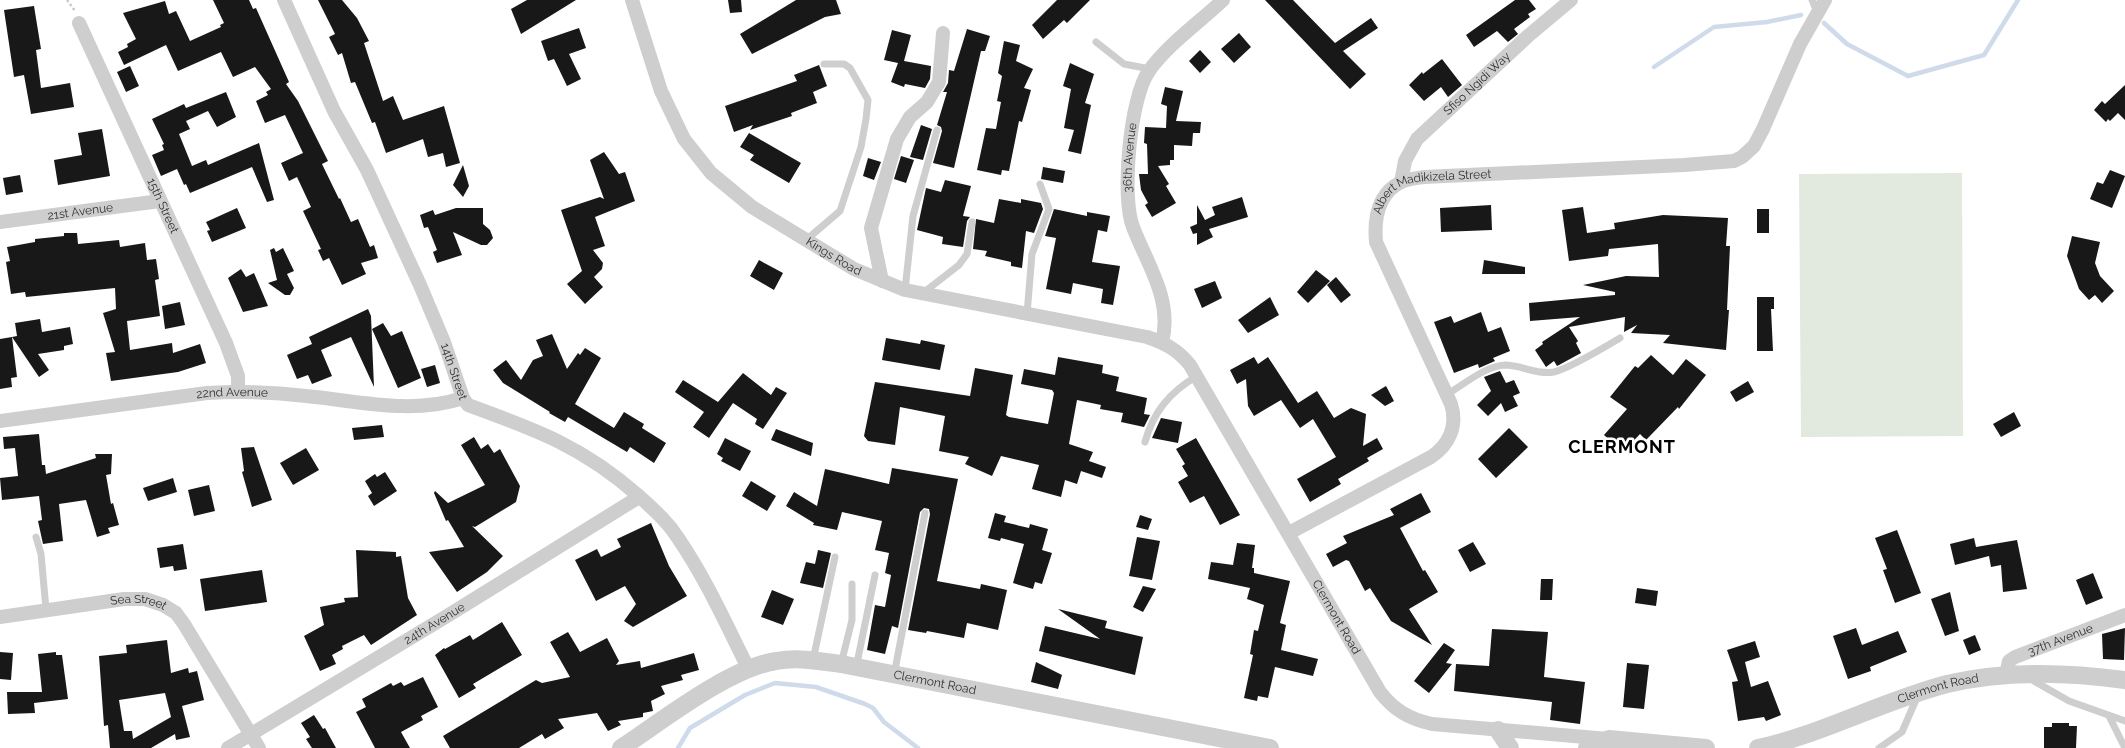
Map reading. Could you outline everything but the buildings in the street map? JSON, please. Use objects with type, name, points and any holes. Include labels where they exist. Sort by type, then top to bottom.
[{"type":"street","name":"14th Street","points":[[284,0],[334,111],[367,170],[420,285],[444,342],[463,398],[468,404],[560,441],[618,477],[660,515],[682,544],[729,626],[748,668]]},
{"type":"street","name":"Kings Road","points":[[632,0],[670,115],[695,155],[729,190],[806,241],[854,270],[905,290],[1162,342]]},
{"type":"street","name":"36th Avenue","points":[[1162,342],[1165,330],[1162,295],[1132,226],[1128,209],[1129,157],[1133,125],[1141,86],[1150,69],[1223,0]]},
{"type":"street","name":"Sfiso Ngidi Way","points":[[1401,182],[1405,162],[1417,138],[1521,42],[1571,0]]},
{"type":"street","name":"Albert Madikizela Street","points":[[1289,533],[1440,451],[1451,435],[1454,414],[1376,242],[1374,224],[1377,209],[1386,193],[1401,182],[1424,177],[1734,161],[1742,157],[1754,146],[1763,129],[1814,6],[1825,0]]},
{"type":"street","name":"15th Street","points":[[79,23],[226,343],[238,376],[238,392]]},
{"type":"street","points":[[882,281],[872,241],[872,228],[876,207],[898,139],[910,117],[927,102],[939,82],[943,33]]},
{"type":"street","name":"21st Avenue","points":[[0,222],[160,201]]},
{"type":"street","name":"Clermont Road","points":[[1162,342],[1182,356],[1197,376],[1368,672],[1389,704],[1406,716],[1421,722],[1706,748]]},
{"type":"street","name":"22nd Avenue","points":[[0,421],[207,393],[238,392],[306,396],[398,407],[463,398]]},
{"type":"street","name":"24th Avenue","points":[[228,748],[447,616],[639,496]]},
{"type":"street","name":"Sea Street","points":[[0,617],[124,599],[145,600],[163,605],[176,614],[184,624],[259,748]]},
{"type":"street","name":"37th Avenue","points":[[2014,675],[2009,661],[2015,656],[2125,615]]},
{"type":"street","name":"Clermont Road","points":[[621,748],[725,680],[748,668],[777,660],[813,660],[849,666],[1270,748]]},
{"type":"street","name":"Clermont Road","points":[[1758,748],[1799,737],[1918,693],[1954,683],[2014,675],[2077,674],[2125,680]]},
{"type":"street","points":[[1498,730],[1510,748]]},
{"type":"street","name":"Clermont Road","points":[[1587,748],[1609,739]]},
{"type":"lane","points":[[1096,42],[1124,64],[1150,69]]},
{"type":"lane","points":[[806,241],[840,211],[860,147],[868,100],[850,68],[844,64],[824,64]]},
{"type":"lane","points":[[905,290],[913,216],[937,130]]},
{"type":"lane","points":[[1028,314],[1032,254],[1049,209],[1040,184]]},
{"type":"lane","points":[[923,294],[959,265],[967,254],[972,222]]},
{"type":"lane","points":[[1446,395],[1487,371],[1500,366],[1512,366],[1540,373],[1557,371],[1620,338]]},
{"type":"lane","points":[[1145,442],[1150,425],[1165,400],[1181,385],[1197,376]]},
{"type":"lane","points":[[894,675],[925,513]]},
{"type":"lane","points":[[36,537],[41,554],[46,609]]},
{"type":"lane","points":[[813,660],[835,558]]},
{"type":"lane","points":[[849,666],[875,575]]},
{"type":"lane","points":[[849,666],[852,584]]},
{"type":"lane","points":[[2014,675],[2062,698],[2125,720]]},
{"type":"lane","points":[[1878,748],[1902,732],[1918,693]]},
{"type":"lane","points":[[2109,716],[2125,748]]},
{"type":"shaded area","points":[[1962,173],[1963,436],[1801,437],[1799,174]]},
{"type":"waterway","points":[[1824,23],[1847,44],[1908,76],[1984,55],[2018,0]]},
{"type":"waterway","points":[[1654,67],[1714,27],[1767,22],[1801,15]]},
{"type":"waterway","points":[[678,748],[690,728],[745,695],[775,683],[816,687],[865,704],[873,708],[884,722],[918,748]]},
{"type":"district","name":"CLERMONT","points":[[1622,447]]}]
